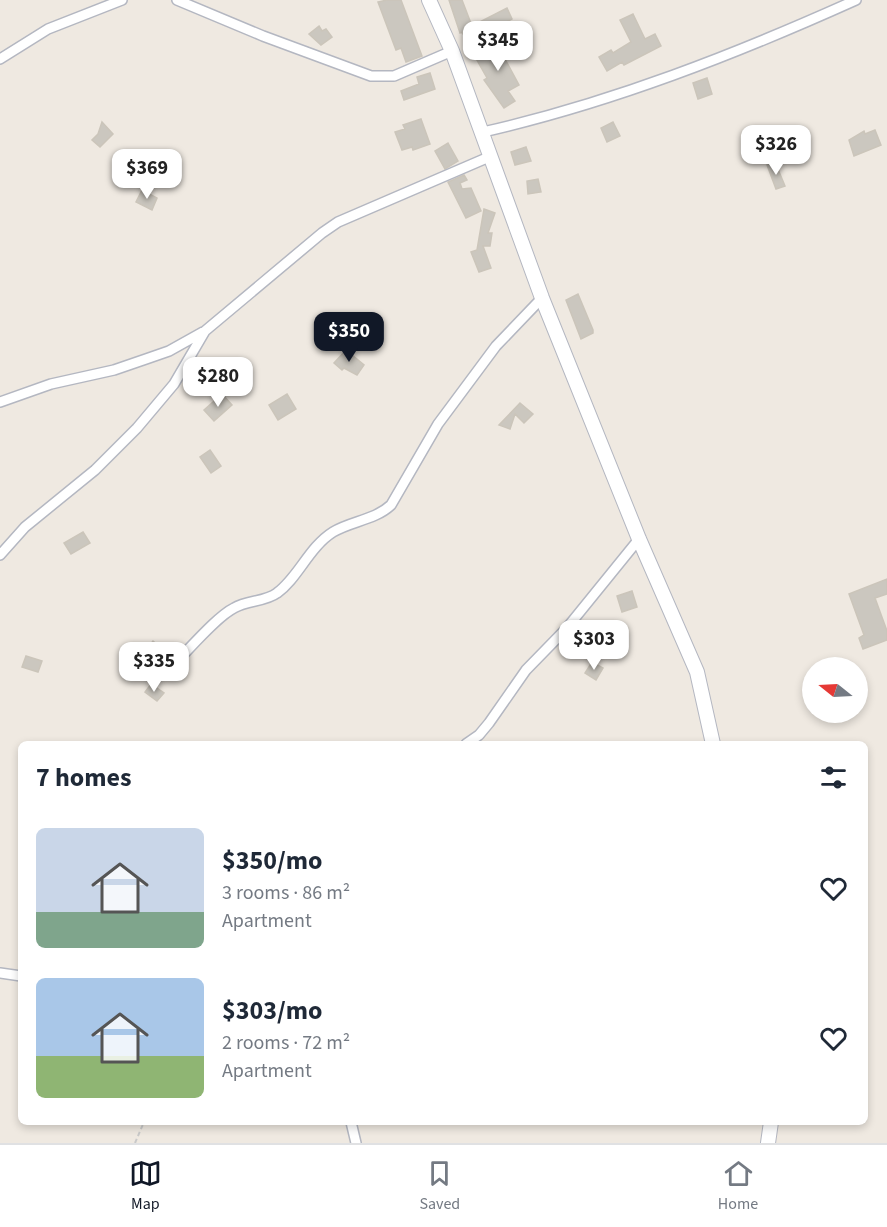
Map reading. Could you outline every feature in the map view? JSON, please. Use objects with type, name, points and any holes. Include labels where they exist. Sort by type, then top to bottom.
[{"type":"main road","points":[[429,0],[452,51],[483,132],[489,157],[542,298],[639,539],[697,672],[712,741]]},
{"type":"main road","points":[[768,1143],[771,1125]]},
{"type":"street","points":[[0,59],[48,29],[122,0]]},
{"type":"street","points":[[177,0],[262,36],[371,76],[394,75],[452,51]]},
{"type":"street","points":[[483,132],[549,117],[651,82],[800,26],[856,0]]},
{"type":"street","points":[[0,402],[51,384],[169,351],[206,331],[338,222],[489,157]]},
{"type":"street","points":[[171,667],[226,612],[237,606],[262,600],[280,591],[314,549],[332,533],[382,512],[390,505],[438,424],[496,346],[542,298]]},
{"type":"street","points":[[0,555],[25,527],[95,470],[159,405],[206,331]]},
{"type":"street","points":[[470,741],[479,735],[526,670],[566,629],[639,539]]},
{"type":"street","points":[[0,973],[18,976]]},
{"type":"street","points":[[352,1125],[356,1143]]},
{"type":"path","points":[[135,1143],[143,1125]]},
{"type":"building","points":[[401,0],[422,56],[406,62],[401,48],[396,50],[378,2]]},
{"type":"building","points":[[449,0],[462,0],[472,26],[507,8],[512,19],[467,42],[462,32],[460,33]]},
{"type":"building","points":[[633,14],[645,39],[655,34],[661,46],[624,65],[622,62],[607,71],[599,57],[611,50],[613,53],[631,42],[620,20]]},
{"type":"building","points":[[319,26],[322,31],[326,29],[332,37],[321,45],[309,34]]},
{"type":"building","points":[[507,42],[513,56],[505,59],[519,85],[508,91],[515,101],[504,108],[484,80],[487,78],[474,55]]},
{"type":"building","points":[[430,73],[435,89],[404,100],[401,91],[419,84],[417,77]]},
{"type":"building","points":[[707,78],[712,94],[698,99],[693,83]]},
{"type":"building","points":[[421,119],[430,144],[413,150],[412,147],[402,150],[395,132],[405,129],[403,125]]},
{"type":"building","points":[[102,122],[113,134],[100,147],[92,140],[98,134]]},
{"type":"building","points":[[613,122],[620,136],[607,142],[601,128]]},
{"type":"building","points":[[875,130],[881,145],[854,156],[849,140],[864,131],[865,134]]},
{"type":"building","points":[[448,143],[458,161],[445,169],[435,151]]},
{"type":"building","points":[[526,147],[531,161],[515,165],[511,152]]},
{"type":"building","points":[[146,153],[163,158],[158,171],[142,166]]},
{"type":"building","points":[[775,162],[785,186],[776,189],[767,165]]},
{"type":"building","points":[[464,175],[467,180],[460,183],[462,189],[471,188],[481,211],[466,218],[448,182]]},
{"type":"building","points":[[538,179],[541,192],[528,194],[527,181]]},
{"type":"building","points":[[142,190],[157,198],[152,210],[136,202]]},
{"type":"building","points":[[484,209],[495,213],[488,233],[492,233],[490,246],[483,246],[491,268],[479,272],[471,252],[477,250]]},
{"type":"building","points":[[578,294],[593,330],[593,333],[581,339],[566,300]]},
{"type":"building","points":[[346,350],[364,365],[357,375],[344,368],[342,370],[334,363]]},
{"type":"building","points":[[222,394],[232,405],[214,421],[204,410]]},
{"type":"building","points":[[287,394],[296,409],[278,420],[269,405]]},
{"type":"building","points":[[520,403],[533,414],[524,423],[515,414],[510,429],[499,425]]},
{"type":"building","points":[[210,450],[221,466],[211,473],[200,457]]},
{"type":"building","points":[[83,532],[90,543],[71,554],[64,543]]},
{"type":"building","points":[[887,579],[887,594],[875,598],[887,631],[887,640],[863,649],[859,638],[864,635],[849,594]]},
{"type":"building","points":[[632,591],[637,607],[622,612],[617,596]]},
{"type":"building","points":[[600,625],[606,637],[591,645],[585,633]]},
{"type":"building","points":[[153,641],[161,648],[147,666],[139,658]]},
{"type":"building","points":[[26,656],[42,661],[38,672],[22,667]]},
{"type":"building","points":[[592,662],[603,668],[596,680],[585,673]]},
{"type":"building","points":[[151,684],[164,693],[157,701],[145,692]]}]
